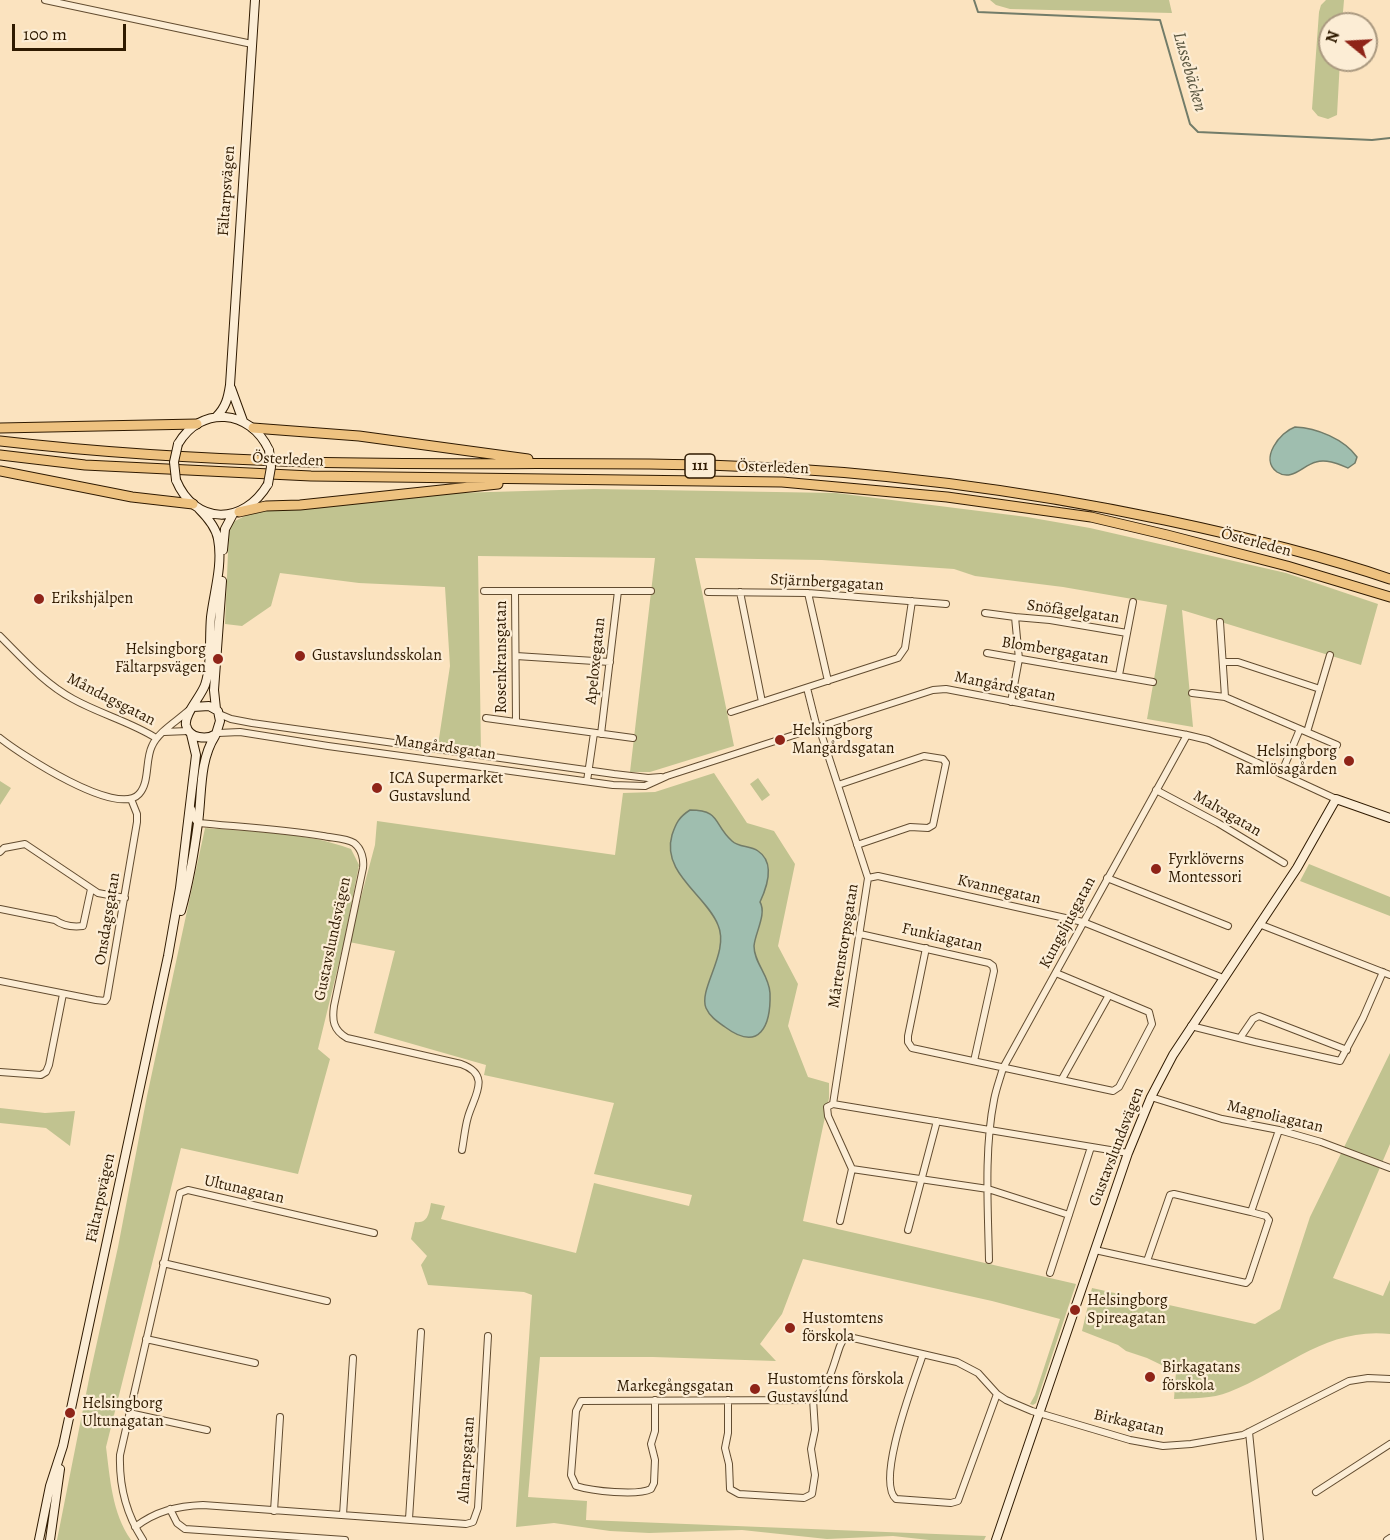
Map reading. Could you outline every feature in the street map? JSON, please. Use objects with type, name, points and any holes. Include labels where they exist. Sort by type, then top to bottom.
[{"type":"main road","name":"Fältarpsvägen","points":[[216,417],[224,409],[230,385],[255,0]]},
{"type":"main road","name":"Fältarpsvägen","points":[[230,385],[243,421]]},
{"type":"main road","points":[[0,428],[197,424],[216,417],[243,421],[254,428],[265,441],[272,467],[268,484],[251,506],[236,513],[228,522],[224,538],[214,690],[220,721],[216,734],[208,738],[190,733],[186,721],[206,681],[211,615],[217,582],[218,539],[214,529],[183,495],[176,480],[174,462],[178,444],[197,424]]},
{"type":"main road","points":[[254,428],[359,436],[567,463]]},
{"type":"main road","name":"Österleden","points":[[0,441],[155,455],[298,462],[567,463],[744,467],[909,478],[1105,507],[1227,533],[1388,578]]},
{"type":"main road","name":"Österleden","points":[[0,455],[85,465],[311,476],[782,482],[935,495],[1029,507],[1167,535],[1336,580],[1389,597]]},
{"type":"main road","points":[[0,471],[109,493],[196,507],[221,515],[266,506],[300,505],[542,479]]},
{"type":"main road","points":[[191,709],[206,706],[217,712]]},
{"type":"main road","name":"Fältarpsvägen","points":[[50,1540],[63,1446],[168,956],[180,888],[196,755],[190,733]]},
{"type":"main road","name":"Fältarpsvägen","points":[[168,956],[191,870],[202,775],[208,750],[216,734]]},
{"type":"main road","points":[[1336,799],[1390,818]]},
{"type":"main road","name":"Gustavslundsvägen","points":[[996,1540],[1128,1153],[1151,1097],[1191,1026],[1311,847],[1336,799]]},
{"type":"main road","name":"Fältarpsvägen","points":[[39,1540],[63,1446]]},
{"type":"street","points":[[45,0],[252,44]]},
{"type":"street","points":[[484,591],[651,591]]},
{"type":"street","name":"Rosenkransgatan","points":[[515,591],[516,722]]},
{"type":"street","name":"Apeloxegatan","points":[[587,781],[598,734],[610,662],[618,591]]},
{"type":"street","name":"Stjärnbergagatan","points":[[708,592],[808,593],[946,604]]},
{"type":"street","points":[[740,592],[762,702]]},
{"type":"street","points":[[808,593],[828,681]]},
{"type":"street","points":[[731,712],[898,658],[905,648],[912,601]]},
{"type":"street","name":"Blombergagatan","points":[[1119,675],[1133,602]]},
{"type":"street","name":"Snöfågelgatan","points":[[985,613],[1050,620],[1127,633]]},
{"type":"street","name":"Snöfågelgatan","points":[[1011,702],[1019,659],[1015,617]]},
{"type":"street","points":[[1220,622],[1225,698]]},
{"type":"street","name":"Måndagsgatan","points":[[0,636],[57,689],[87,706],[156,738]]},
{"type":"street","name":"Blombergagatan","points":[[987,653],[1153,682]]},
{"type":"street","points":[[1281,774],[1320,689],[1330,655]]},
{"type":"street","points":[[516,656],[610,662]]},
{"type":"street","points":[[1224,662],[1238,662],[1320,689]]},
{"type":"street","points":[[807,688],[818,727]]},
{"type":"street","name":"Mangårdsgatan","points":[[216,734],[240,732],[337,748],[587,781],[645,786],[667,776],[818,727],[933,690],[946,689],[1208,740],[1336,799]]},
{"type":"street","points":[[1192,693],[1225,698],[1337,745]]},
{"type":"street","points":[[0,738],[29,759],[68,781],[114,798],[131,799],[141,790],[150,748],[156,738],[191,709]]},
{"type":"street","name":"Mangårdsgatan","points":[[217,712],[234,720],[648,778],[667,776]]},
{"type":"street","name":"Rosenkransgatan","points":[[486,718],[633,738]]},
{"type":"street","name":"Mårtenstorpsgatan","points":[[818,727],[868,878],[830,1105]]},
{"type":"street","points":[[164,732],[190,733]]},
{"type":"street","name":"Kungsljusgatan","points":[[990,1260],[988,1189],[990,1130],[994,1100],[1003,1068],[1187,735]]},
{"type":"street","points":[[838,785],[924,756],[943,759],[946,763],[933,825],[928,828],[910,827],[857,845]]},
{"type":"street","name":"Malvagatan","points":[[1156,790],[1218,823],[1284,863]]},
{"type":"street","name":"Onsdagsgatan","points":[[0,981],[102,1001],[107,998],[138,822],[131,799]]},
{"type":"street","points":[[191,803],[193,816],[198,823]]},
{"type":"street","name":"Gustavslundsvägen","points":[[198,823],[299,832],[342,839],[358,847],[362,856],[363,868],[334,1006],[333,1023],[338,1031],[347,1038],[461,1064],[474,1071],[479,1080],[479,1088],[468,1118],[462,1150]]},
{"type":"street","points":[[0,852],[4,848],[25,844],[98,893],[125,898]]},
{"type":"street","name":"Kvannegatan","points":[[868,878],[878,876],[1083,922],[1222,978]]},
{"type":"street","points":[[1107,879],[1228,926]]},
{"type":"street","points":[[0,909],[55,920],[59,924],[83,926],[91,889]]},
{"type":"street","points":[[1259,924],[1390,975]]},
{"type":"street","name":"Funkiagatan","points":[[860,934],[989,963],[993,966],[994,971],[974,1061]]},
{"type":"street","points":[[926,948],[908,1036],[908,1042],[912,1048],[1113,1091],[1119,1087],[1152,1024],[1149,1012],[1056,973]]},
{"type":"street","points":[[1191,1026],[1335,1061],[1342,1059],[1347,1050],[1383,972]]},
{"type":"street","points":[[0,1072],[41,1075],[46,1072],[63,994]]},
{"type":"street","points":[[1062,1079],[1109,995]]},
{"type":"street","points":[[1240,1038],[1253,1019],[1259,1016],[1347,1050]]},
{"type":"street","name":"Magnoliagatan","points":[[1151,1097],[1222,1119],[1279,1130],[1348,1151],[1390,1168]]},
{"type":"street","points":[[840,1221],[852,1169],[828,1116],[830,1105],[1128,1153]]},
{"type":"street","points":[[908,1230],[937,1121]]},
{"type":"street","points":[[1251,1212],[1279,1130]]},
{"type":"street","points":[[1050,1274],[1091,1147]]},
{"type":"street","points":[[852,1169],[988,1189],[1069,1215]]},
{"type":"street","name":"Ultunagatan","points":[[143,1540],[126,1507],[120,1479],[120,1455],[178,1196],[185,1191],[374,1233]]},
{"type":"street","points":[[1095,1250],[1246,1284],[1249,1281],[1269,1220],[1268,1217],[1174,1194],[1170,1195],[1147,1261]]},
{"type":"street","points":[[163,1263],[327,1301]]},
{"type":"street","points":[[409,1519],[421,1332]]},
{"type":"street","name":"Alnarpsgatan","points":[[135,1527],[146,1519],[170,1509],[203,1505],[466,1524],[473,1522],[476,1518],[488,1336]]},
{"type":"street","points":[[728,1400],[728,1433],[725,1448],[729,1464],[730,1489],[739,1494],[806,1498],[812,1494],[814,1488],[811,1456],[815,1430],[813,1399],[824,1389],[840,1346],[845,1339],[859,1338],[971,1367],[997,1394],[1039,1413]]},
{"type":"street","points":[[146,1339],[255,1363]]},
{"type":"street","points":[[923,1354],[895,1442],[891,1463],[890,1490],[896,1499],[957,1502],[963,1493],[997,1394]]},
{"type":"street","points":[[343,1515],[353,1358]]},
{"type":"street","name":"Birkagatan","points":[[1039,1413],[1130,1440],[1163,1446],[1191,1444],[1249,1432],[1331,1388],[1349,1381],[1378,1377],[1390,1379]]},
{"type":"street","name":"Markegångsgatan","points":[[655,1400],[654,1431],[651,1444],[655,1460],[654,1483],[650,1490],[641,1492],[596,1490],[578,1487],[574,1484],[571,1475],[576,1411],[578,1402],[582,1400],[655,1400],[728,1400],[805,1401],[813,1399]]},
{"type":"street","points":[[129,1413],[207,1430]]},
{"type":"street","points":[[274,1511],[280,1417]]},
{"type":"street","points":[[1249,1432],[1260,1540]]},
{"type":"street","points":[[1316,1491],[1390,1444]]},
{"type":"street","points":[[170,1509],[177,1523],[185,1529],[345,1540]]},
{"type":"green space","points":[[990,0],[1169,0],[1172,13],[1010,9],[996,5]]},
{"type":"green space","points":[[1326,0],[1344,0],[1343,12],[1319,12]]},
{"type":"green space","points":[[1318,26],[1318,72],[1339,72],[1337,115],[1328,119],[1318,116],[1312,109]]},
{"type":"green space","points":[[594,489],[836,493],[1027,517],[1090,528],[1286,573],[1378,604],[1361,665],[1182,610],[1193,727],[1147,719],[1167,605],[1063,587],[975,576],[954,569],[822,560],[695,558],[734,746],[650,772],[630,772],[655,558],[478,556],[481,752],[438,745],[450,666],[445,587],[359,583],[280,573],[271,606],[242,626],[225,624],[229,529],[233,522],[255,511],[287,510],[456,493]]},
{"type":"green space","points":[[714,773],[747,823],[774,831],[795,864],[778,946],[798,984],[788,1026],[808,1077],[829,1083],[829,1098],[803,1221],[1076,1284],[1036,1403],[1033,1405],[1030,1404],[1060,1319],[992,1301],[803,1259],[782,1314],[760,1344],[776,1361],[653,1357],[540,1357],[528,1497],[587,1501],[586,1520],[986,1536],[984,1540],[929,1540],[893,1536],[827,1539],[742,1530],[649,1533],[610,1531],[554,1523],[516,1527],[532,1295],[524,1292],[428,1285],[421,1265],[427,1256],[411,1239],[415,1222],[425,1220],[431,1203],[445,1206],[441,1219],[576,1253],[594,1183],[689,1206],[692,1195],[594,1174],[614,1103],[484,1075],[486,1065],[374,1033],[395,951],[349,942],[375,845],[377,821],[615,855],[623,793],[655,792]]},
{"type":"green space","points":[[758,778],[770,795],[762,801],[750,784]]},
{"type":"green space","points":[[0,781],[11,788],[0,805]]},
{"type":"green space","points":[[205,828],[298,836],[351,849],[359,865],[344,942],[318,1049],[330,1059],[298,1174],[181,1148],[106,1447],[116,1507],[131,1540],[57,1540],[147,1096]]},
{"type":"green space","points":[[1309,864],[1390,897],[1390,916],[1300,881]]},
{"type":"green space","points":[[1390,1053],[1390,1144],[1333,1278],[1383,1296],[1390,1280],[1390,1334],[1367,1334],[1326,1343],[1229,1392],[1209,1397],[1174,1399],[1176,1372],[1082,1331],[1092,1288],[1255,1324],[1280,1309],[1310,1217]]},
{"type":"green space","points":[[0,1108],[45,1113],[75,1111],[70,1146],[46,1128],[0,1123]]},
{"type":"shaded area","points":[[1295,427],[1321,432],[1337,440],[1357,457],[1355,463],[1348,468],[1332,462],[1320,461],[1293,474],[1282,475],[1277,472],[1272,467],[1271,453],[1283,434]]},
{"type":"shaded area","points":[[690,810],[707,812],[712,815],[732,841],[758,851],[767,862],[768,875],[760,902],[762,912],[754,946],[756,958],[769,987],[770,1005],[765,1025],[755,1036],[747,1037],[737,1034],[714,1019],[706,1008],[706,991],[720,947],[721,936],[712,914],[679,872],[670,849],[672,835],[677,824]]},
{"type":"waterway","name":"Lussebäcken","points":[[974,0],[978,12],[1160,20],[1190,124],[1198,132],[1372,140],[1390,138]]},
{"type":"place","name":"Erikshjälpen","points":[[39,599]]},
{"type":"place","name":"Gustavslundsskolan","points":[[300,656]]},
{"type":"place","name":"Helsingborg Fältarpsvägen","points":[[218,659]]},
{"type":"place","name":"Helsingborg Mangårdsgatan","points":[[780,740]]},
{"type":"place","name":"Helsingborg Ramlösagården","points":[[1349,761]]},
{"type":"place","name":"ICA Supermarket Gustavslund","points":[[377,788]]},
{"type":"place","name":"Fyrklöverns Montessori","points":[[1156,869]]},
{"type":"place","name":"Helsingborg Spireagatan","points":[[1075,1310]]},
{"type":"place","name":"Hustomtens förskola","points":[[790,1328]]},
{"type":"place","name":"Birkagatans förskola","points":[[1150,1377]]},
{"type":"place","name":"Hustomtens förskola Gustavslund","points":[[755,1389]]},
{"type":"place","name":"Helsingborg Ultunagatan","points":[[70,1413]]}]
